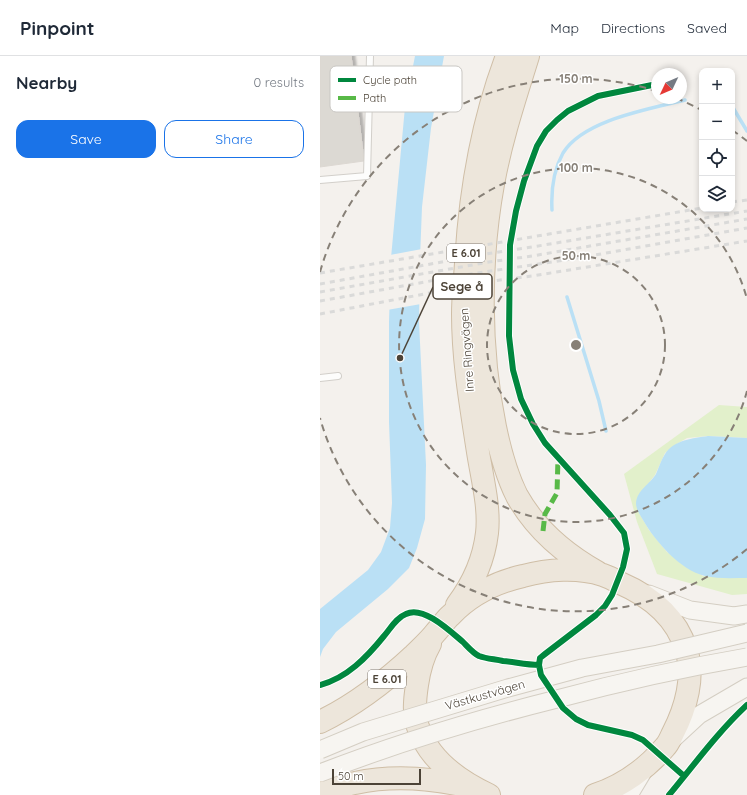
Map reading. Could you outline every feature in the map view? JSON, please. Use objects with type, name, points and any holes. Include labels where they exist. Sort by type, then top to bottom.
[{"type":"highway","name":"Inre Ringvägen","points":[[451,614],[463,598],[472,581],[482,557],[487,533],[485,496],[466,376],[463,314],[467,234],[477,159],[494,95],[507,56]]},
{"type":"highway","name":"Inre Ringvägen","points":[[528,56],[513,103],[493,184],[487,228],[483,289],[485,356],[491,406],[500,453],[509,478],[530,516],[543,531],[563,549],[584,565],[603,575]]},
{"type":"highway","points":[[481,791],[455,776],[441,763],[426,745],[417,726],[414,702],[421,665],[427,649],[435,634],[451,614],[486,589],[502,582],[523,576],[546,571],[564,570],[585,571],[603,575],[630,587],[659,606],[679,631],[686,650],[690,668],[689,687],[679,722],[667,745],[649,764],[628,779],[595,795]]},
{"type":"highway","name":"E 6.01","points":[[327,719],[357,702],[377,687],[435,634]]},
{"type":"highway","points":[[320,794],[354,783],[388,778],[450,782],[481,791]]},
{"type":"highway","points":[[388,778],[451,795]]},
{"type":"main road","points":[[630,587],[690,610],[734,616],[747,614]]},
{"type":"main road","name":"Västkustvägen","points":[[320,750],[363,732],[508,688],[582,668],[658,654],[747,633]]},
{"type":"main road","name":"Västkustvägen","points":[[320,773],[370,754],[517,709],[663,672],[747,657]]},
{"type":"main road","points":[[667,745],[699,715],[724,699],[747,687]]},
{"type":"main road","points":[[629,795],[649,764]]},
{"type":"lane","points":[[370,56],[370,66]]},
{"type":"lane","points":[[320,180],[367,176],[369,112]]},
{"type":"lane","points":[[320,378],[338,376]]},
{"type":"green space","points":[[719,405],[747,407],[747,438],[708,436],[687,438],[675,445],[665,453],[655,475],[648,484],[639,513],[649,530],[667,552],[703,576],[747,578],[747,594],[732,595],[657,574],[637,522],[624,474]]},
{"type":"water","points":[[415,56],[444,56],[442,66],[413,66]]},
{"type":"water","points":[[405,112],[434,112],[422,207],[420,258],[419,322],[426,465],[425,519],[417,548],[409,568],[388,589],[336,632],[323,649],[320,657],[320,609],[368,570],[381,552],[390,528],[392,503],[389,422],[389,322],[391,258]]},
{"type":"water","points":[[708,436],[747,438],[747,578],[710,577],[686,568],[669,554],[654,537],[639,514],[637,507],[636,503],[639,494],[656,474],[662,459],[669,449],[684,440]]},
{"type":"pier","points":[[422,249],[421,304],[387,310],[390,255]]},
{"type":"building","points":[[320,56],[351,56],[352,66],[330,66],[330,112],[358,112],[364,161],[320,167]]},
{"type":"waterway","points":[[552,210],[552,188],[557,167],[563,153],[573,142],[585,132],[601,124],[636,112],[669,104]]},
{"type":"waterway","points":[[735,111],[747,131]]},
{"type":"waterway","points":[[567,297],[599,401],[606,431]]},
{"type":"railway","points":[[735,202],[747,200]]},
{"type":"railway","points":[[320,273],[699,209]]},
{"type":"railway","points":[[320,284],[486,254],[747,211]]},
{"type":"railway","points":[[320,292],[747,219]]},
{"type":"railway","points":[[320,301],[458,276],[578,258],[747,228]]},
{"type":"railway","points":[[320,314],[492,281],[532,276],[747,241]]},
{"type":"marked path","points":[[543,531],[545,514],[557,493],[558,458]]},
{"type":"cycle path","points":[[651,85],[598,96],[568,111],[546,131],[537,146],[524,181],[516,211],[510,245],[509,336],[513,370],[521,399],[533,424],[545,443],[610,515],[624,533],[627,549],[623,567],[612,595],[605,606],[596,615],[540,658],[539,665],[541,675],[563,708],[576,719],[588,725],[632,735],[643,740],[684,776]]},
{"type":"cycle path","points":[[320,685],[330,682],[356,666],[371,652],[396,621],[402,616],[413,612],[420,613],[436,620],[479,656],[503,661],[539,665]]},
{"type":"cycle path","points":[[669,795],[716,737],[747,705]]},
{"type":"place","name":"Sege å","points":[[400,358]]}]
